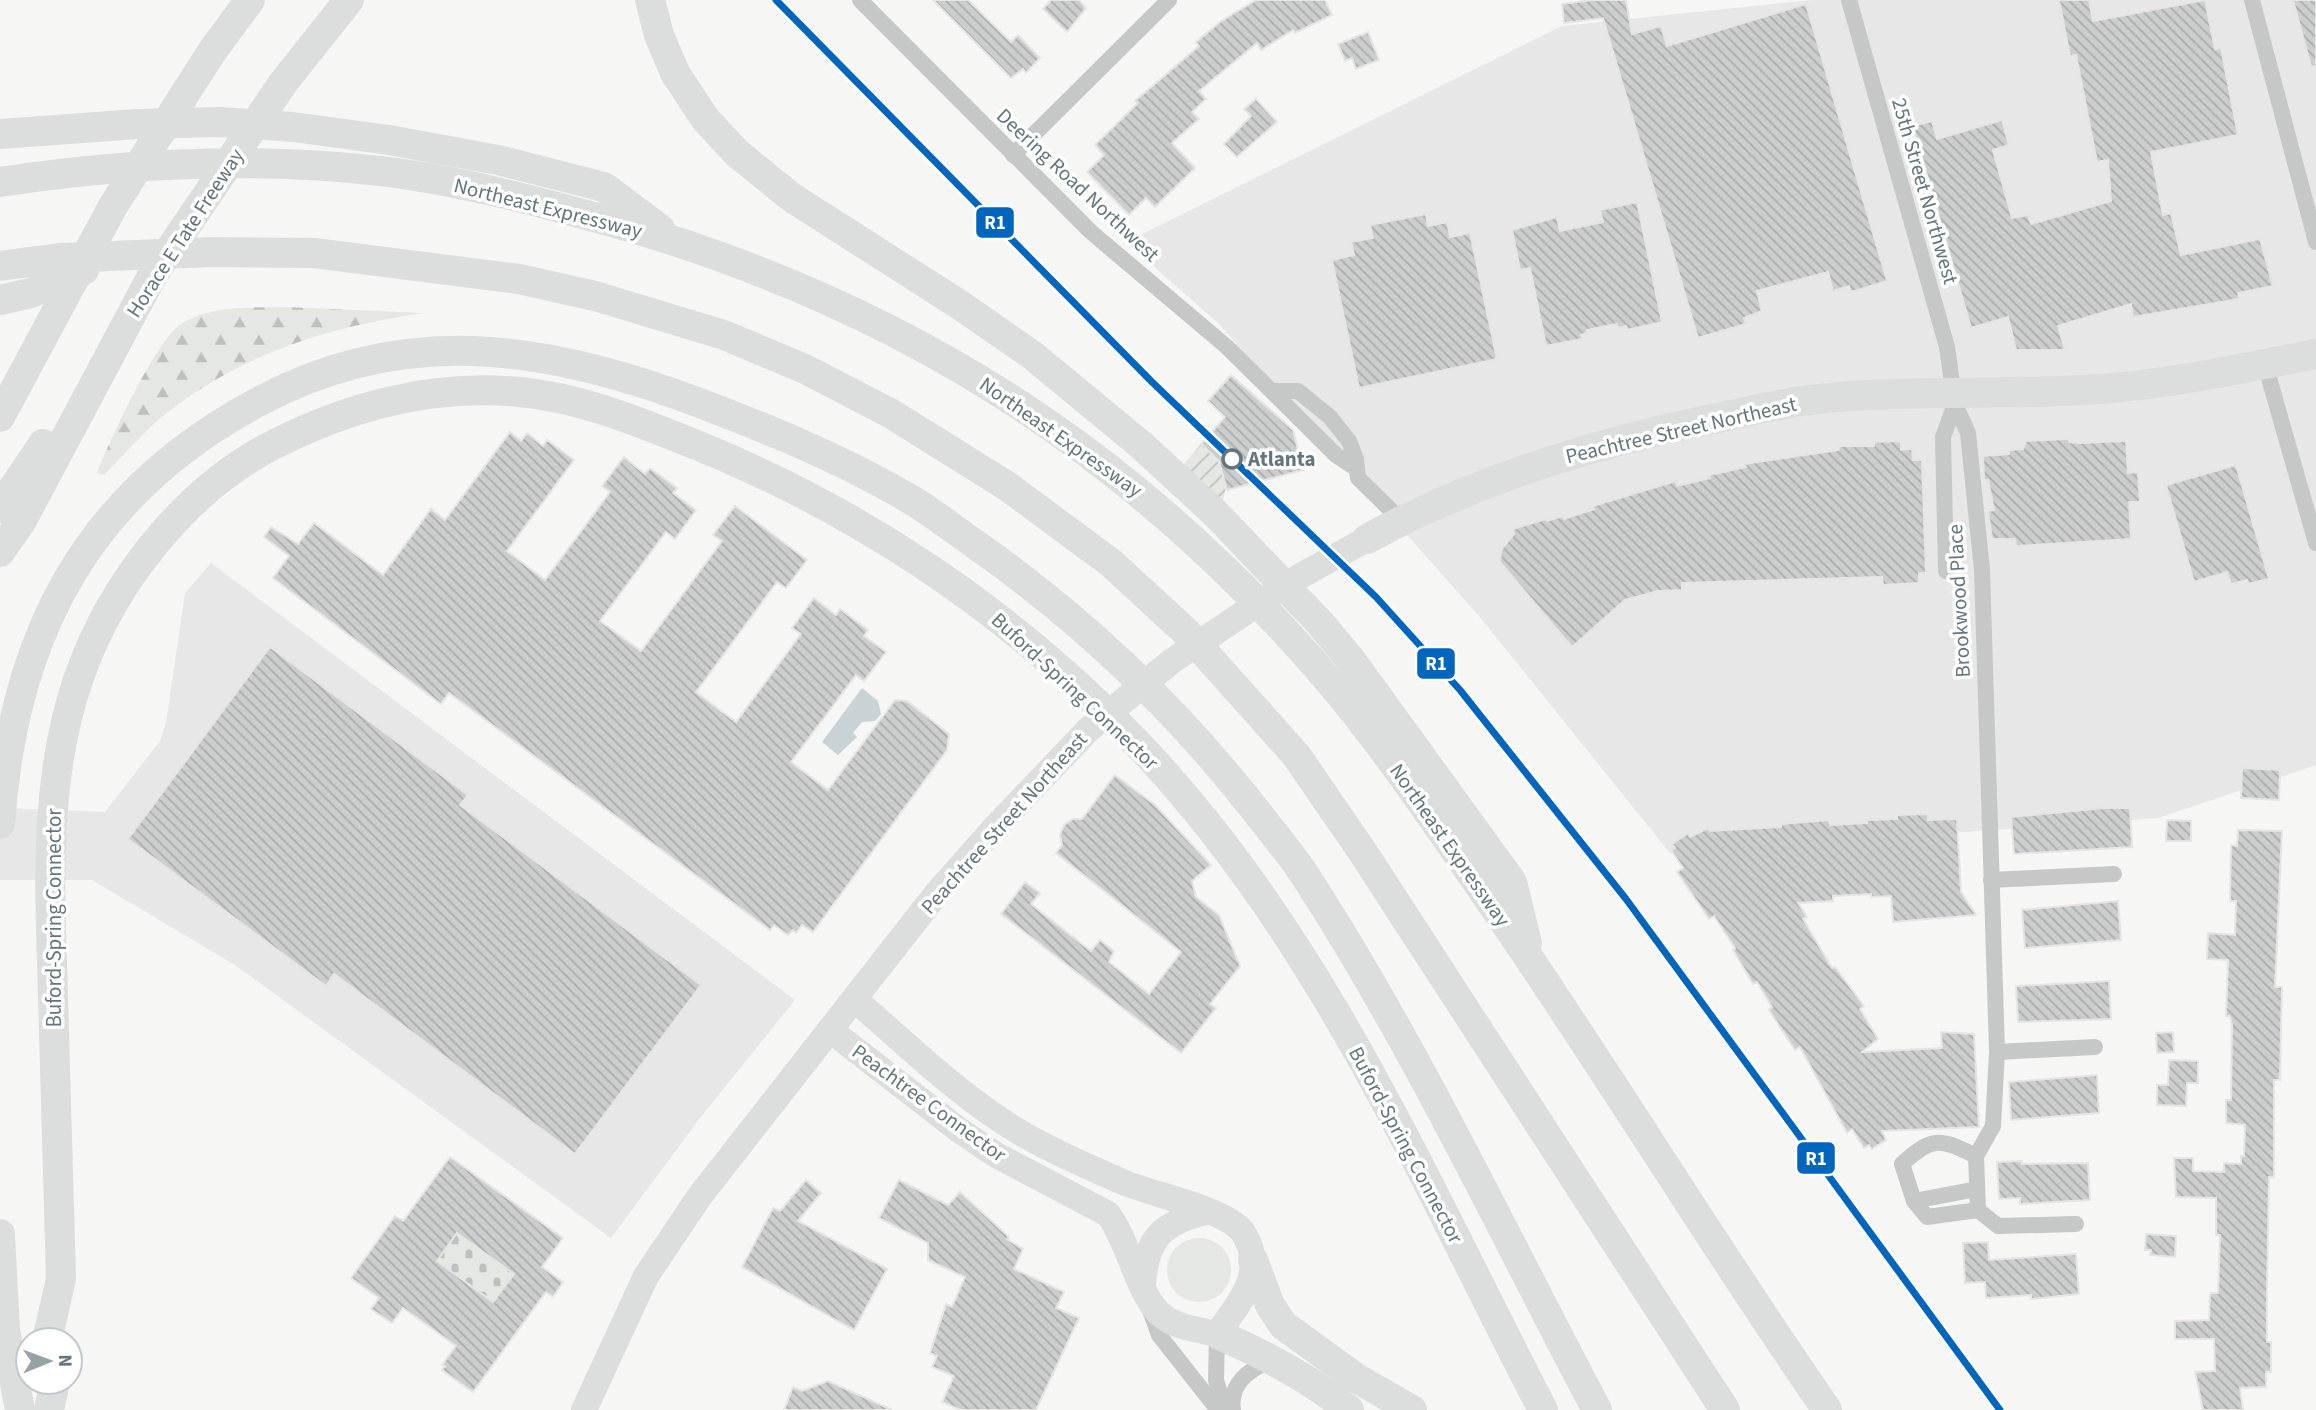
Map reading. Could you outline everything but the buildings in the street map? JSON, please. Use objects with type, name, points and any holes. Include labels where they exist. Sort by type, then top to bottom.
[{"type":"highway","points":[[3,413],[113,206],[213,50],[250,0]]},
{"type":"highway","name":"Horace E Tate Freeway","points":[[0,552],[21,522],[152,276],[283,83],[349,0]]},
{"type":"highway","points":[[650,0],[659,35],[676,73],[706,120],[737,153],[791,197],[960,305],[1031,355],[1140,444],[1216,514],[1320,623],[1352,660],[1512,882],[1533,963]]},
{"type":"highway","points":[[0,134],[137,124],[220,122],[293,127],[457,151],[565,175],[604,187],[674,240]]},
{"type":"highway","name":"Northeast Expressway","points":[[0,182],[109,170],[315,166],[407,176],[552,205],[674,240],[779,277],[901,334],[957,365],[1045,422],[1150,500],[1224,569],[1331,684],[1422,802],[1533,963],[1827,1410]]},
{"type":"highway","points":[[0,266],[60,258],[212,251],[314,253],[519,279],[595,296],[724,335],[826,379],[890,413],[1007,486],[1111,563],[1186,632],[1296,755],[1725,1410]]},
{"type":"highway","points":[[0,300],[44,288],[113,257]]},
{"type":"highway","points":[[0,508],[152,276]]},
{"type":"highway","points":[[0,824],[3,781],[16,706],[38,638],[74,567],[118,507],[166,461],[221,421],[287,386],[334,370],[418,352],[491,350],[561,360],[631,378],[827,454],[909,498],[1003,563],[1087,628],[1172,713],[1230,778],[1304,872],[1393,1021],[1597,1410]]},
{"type":"highway","name":"Peachtree Street Northeast","points":[[1367,539],[1401,520],[1567,455],[1689,423],[1808,400],[1863,395],[1955,399],[2111,388],[2192,379],[2316,354]]},
{"type":"highway","name":"Buford-Spring Connector","points":[[50,1326],[61,1279],[50,879],[54,796],[67,718],[80,675],[113,604],[157,543],[205,491],[253,455],[312,425],[365,406],[453,391],[521,392],[613,412],[723,454],[827,505],[910,552],[1015,630],[1145,752],[1191,804],[1254,887],[1322,988],[1412,1153],[1543,1410]]},
{"type":"highway","points":[[0,1234],[5,1330],[20,1410]]},
{"type":"highway","points":[[1253,1260],[1270,1305],[1283,1325],[1356,1378],[1412,1410]]},
{"type":"highway","points":[[60,1326],[61,1279]]},
{"type":"highway","points":[[1217,1334],[1272,1359],[1326,1391],[1349,1410]]},
{"type":"main road","name":"Peachtree Street Northeast","points":[[584,1410],[626,1314],[652,1265],[729,1156],[942,888],[1088,730],[1172,660],[1295,579],[1367,539]]},
{"type":"main road","name":"Peachtree Connector","points":[[855,1000],[1000,1120],[1139,1190],[1231,1222],[1243,1232],[1253,1260]]},
{"type":"main road","name":"Peachtree Connector","points":[[830,1030],[959,1130],[996,1155],[1108,1214],[1118,1227],[1145,1293],[1165,1318],[1179,1325],[1217,1334]]},
{"type":"main road","points":[[1145,1293],[1146,1258],[1161,1231],[1174,1222],[1206,1212]]},
{"type":"main road","points":[[1217,1334],[1248,1291],[1253,1260]]},
{"type":"street","name":"Deering Road Northwest","points":[[860,0],[1091,232],[1275,391],[1298,391],[1330,416],[1349,442],[1358,478],[1401,520]]},
{"type":"street","points":[[1013,155],[1170,0]]},
{"type":"street","name":"25th Street Northwest","points":[[1849,0],[1948,347],[1955,399]]},
{"type":"street","points":[[2252,0],[2316,242]]},
{"type":"street","points":[[2265,363],[2316,543]]},
{"type":"street","name":"Brookwood Place","points":[[1955,399],[1968,433],[1982,570],[1987,800],[1997,1052],[1993,1126],[1976,1156]]},
{"type":"street","name":"Brookwood Place","points":[[1946,571],[1943,437],[1955,399]]},
{"type":"street","points":[[1991,880],[2114,874]]},
{"type":"street","points":[[1997,1052],[2095,1047]]},
{"type":"street","points":[[1978,1210],[1976,1156],[1949,1142],[1924,1144],[1902,1164],[1914,1200],[1927,1217],[1978,1210],[1998,1226],[2076,1224]]},
{"type":"street","points":[[1914,1200],[1977,1189]]},
{"type":"street","points":[[1145,1293],[1159,1335],[1218,1410]]},
{"type":"street","points":[[1217,1334],[1216,1380],[1225,1410]]},
{"type":"street","points":[[1233,1410],[1233,1391],[1241,1380],[1248,1372],[1272,1359]]},
{"type":"shaded area","points":[[1812,0],[2316,0],[2316,765],[2158,818],[1670,853],[1479,616],[1336,455],[1218,323],[1126,242],[1562,26]]},
{"type":"shaded area","points":[[211,563],[795,1000],[700,1118],[611,1238],[235,965],[92,880],[0,880],[0,808],[105,812],[160,741],[166,723],[185,593]]},
{"type":"shaded area","points":[[862,688],[878,701],[881,714],[875,721],[862,722],[853,733],[857,737],[838,755],[822,742]]},
{"type":"green space","points":[[286,307],[423,313],[319,336],[255,359],[194,393],[156,422],[104,475],[97,473],[146,370],[170,334],[181,324],[205,313]]},
{"type":"green space","points":[[1201,444],[1215,458],[1223,472],[1225,487],[1221,505],[1180,469]]},
{"type":"green space","points":[[457,1233],[514,1274],[493,1302],[437,1261]]},
{"type":"green space","points":[[1199,1238],[1211,1240],[1222,1247],[1229,1258],[1229,1282],[1222,1293],[1211,1300],[1199,1302],[1187,1300],[1176,1293],[1169,1282],[1167,1270],[1169,1258],[1176,1247],[1187,1240]]},
{"type":"transit line","name":"R1","points":[[776,0],[1152,382],[1376,597],[1460,690],[1626,899],[2000,1410]]},
{"type":"place","name":"Atlanta","points":[[1232,459]]}]
